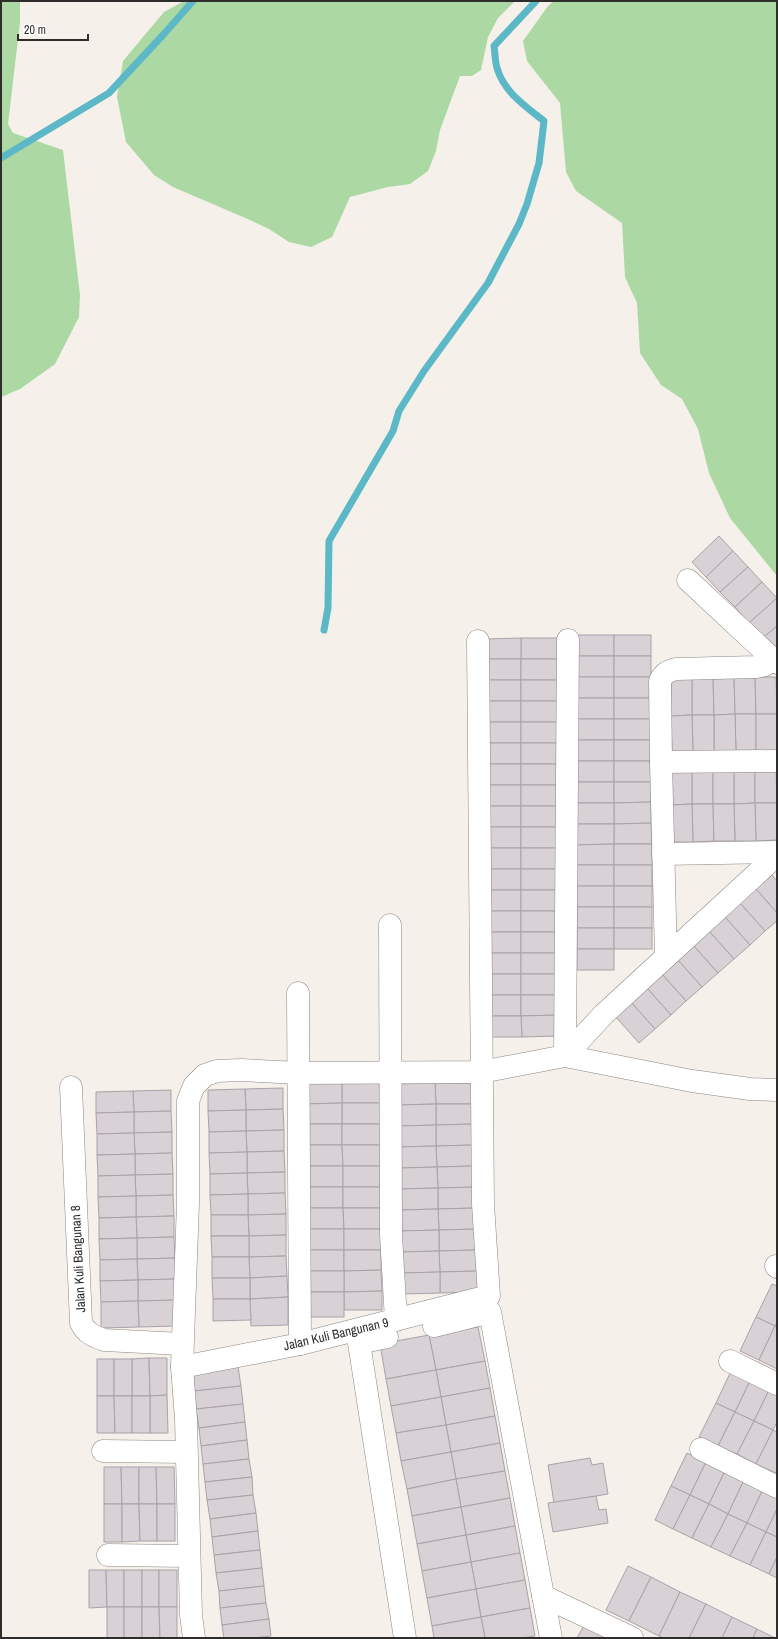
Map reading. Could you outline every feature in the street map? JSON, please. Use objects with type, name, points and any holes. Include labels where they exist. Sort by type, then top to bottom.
[{"type":"street","points":[[666,957],[660,681],[663,675],[668,671],[676,669],[756,667],[775,661],[688,580]]},
{"type":"street","points":[[565,1056],[568,640]]},
{"type":"street","points":[[478,641],[481,1072]]},
{"type":"street","points":[[661,762],[777,761]]},
{"type":"street","points":[[663,854],[777,852]]},
{"type":"street","points":[[565,1056],[604,1014],[777,856]]},
{"type":"street","points":[[390,925],[389,1073],[391,1235],[396,1320]]},
{"type":"street","points":[[298,993],[300,1344]]},
{"type":"street","points":[[194,1638],[191,1616],[182,1344],[188,1203],[188,1101],[194,1086],[204,1075],[217,1071],[241,1070],[299,1073],[481,1072],[565,1056],[692,1081],[777,1090]]},
{"type":"street","name":"Jalan Kuli Bangunan 9","points":[[182,1367],[300,1344],[489,1296],[483,1204],[481,1072]]},
{"type":"street","name":"Jalan Kuli Bangunan 8","points":[[70,1087],[81,1323],[85,1331],[92,1336],[104,1340],[182,1344]]},
{"type":"street","points":[[405,1638],[359,1343],[490,1312],[551,1638]]},
{"type":"street","points":[[730,1361],[777,1384]]},
{"type":"street","points":[[701,1449],[777,1487]]},
{"type":"street","points":[[103,1451],[186,1452]]},
{"type":"street","points":[[108,1555],[189,1556]]},
{"type":"street","points":[[543,1596],[632,1638]]},
{"type":"green space","points":[[1,1],[20,1],[20,22],[8,124],[13,133],[63,150],[80,295],[79,317],[55,364],[20,389],[1,397]]},
{"type":"green space","points":[[184,1],[515,1],[498,18],[488,37],[481,70],[472,76],[460,76],[440,130],[436,151],[428,171],[410,184],[388,187],[350,197],[332,237],[311,247],[289,242],[269,229],[173,187],[154,175],[126,142],[117,97],[123,61],[164,12]]},
{"type":"green space","points":[[554,1],[777,1],[777,576],[730,518],[709,473],[698,429],[682,399],[661,385],[640,353],[637,303],[625,277],[622,223],[576,191],[566,172],[560,103],[527,61],[523,41],[548,6]]},
{"type":"building","points":[[719,536],[733,551],[706,577],[692,562]]},
{"type":"building","points":[[733,551],[748,567],[720,592],[706,577]]},
{"type":"building","points":[[748,567],[762,582],[735,607],[720,592]]},
{"type":"building","points":[[762,582],[777,598],[749,623],[735,607]]},
{"type":"building","points":[[777,598],[777,626],[763,638],[749,623]]},
{"type":"building","points":[[777,626],[777,653],[763,638]]},
{"type":"building","points":[[576,635],[614,635],[614,656],[576,656]]},
{"type":"building","points":[[614,635],[651,635],[651,656],[614,656]]},
{"type":"building","points":[[521,638],[559,638],[559,659],[521,659]]},
{"type":"building","points":[[521,638],[521,659],[484,659],[484,639]]},
{"type":"building","points":[[576,656],[614,656],[614,677],[576,677]]},
{"type":"building","points":[[614,656],[651,656],[651,677],[614,677]]},
{"type":"building","points":[[484,659],[521,659],[521,680],[484,680]]},
{"type":"building","points":[[521,659],[559,659],[559,680],[521,680]]},
{"type":"building","points":[[576,677],[614,677],[614,698],[576,698]]},
{"type":"building","points":[[614,677],[651,677],[651,698],[614,698]]},
{"type":"building","points":[[713,677],[714,715],[692,715],[692,678]]},
{"type":"building","points":[[713,677],[734,677],[735,714],[714,715]]},
{"type":"building","points":[[734,677],[755,677],[756,714],[735,714]]},
{"type":"building","points":[[755,677],[776,677],[777,714],[756,714]]},
{"type":"building","points":[[671,678],[692,678],[692,715],[671,716]]},
{"type":"building","points":[[484,680],[521,680],[521,701],[484,701]]},
{"type":"building","points":[[521,680],[559,680],[559,701],[521,701]]},
{"type":"building","points":[[576,698],[614,698],[614,719],[576,719]]},
{"type":"building","points":[[614,698],[651,698],[651,719],[614,719]]},
{"type":"building","points":[[484,701],[521,701],[521,722],[484,722]]},
{"type":"building","points":[[521,701],[559,701],[559,722],[521,722]]},
{"type":"building","points":[[735,714],[756,714],[756,751],[736,752]]},
{"type":"building","points":[[735,714],[736,752],[714,752],[714,715]]},
{"type":"building","points":[[756,714],[777,714],[777,751],[756,751]]},
{"type":"building","points":[[692,715],[714,715],[714,752],[693,752]]},
{"type":"building","points":[[692,715],[693,752],[672,753],[671,716]]},
{"type":"building","points":[[576,719],[614,719],[614,740],[576,740]]},
{"type":"building","points":[[614,719],[651,719],[651,740],[614,740]]},
{"type":"building","points":[[484,722],[521,722],[521,743],[484,743]]},
{"type":"building","points":[[521,722],[559,722],[559,743],[521,743]]},
{"type":"building","points":[[576,740],[614,740],[614,761],[576,761]]},
{"type":"building","points":[[614,740],[651,740],[651,761],[614,761]]},
{"type":"building","points":[[484,743],[521,743],[521,764],[484,764]]},
{"type":"building","points":[[521,743],[559,743],[559,764],[521,764]]},
{"type":"building","points":[[576,761],[614,761],[614,782],[576,782]]},
{"type":"building","points":[[614,761],[651,761],[651,782],[614,782]]},
{"type":"building","points":[[484,764],[521,764],[521,785],[484,785]]},
{"type":"building","points":[[521,764],[559,764],[559,785],[521,785]]},
{"type":"building","points":[[755,766],[755,803],[734,804],[734,767]]},
{"type":"building","points":[[755,766],[776,766],[777,803],[755,803]]},
{"type":"building","points":[[692,767],[713,767],[713,804],[692,804]]},
{"type":"building","points":[[692,767],[692,804],[671,805],[671,768]]},
{"type":"building","points":[[713,767],[734,767],[734,804],[713,804]]},
{"type":"building","points":[[576,782],[614,782],[614,803],[576,803]]},
{"type":"building","points":[[614,782],[651,782],[651,802],[614,803]]},
{"type":"building","points":[[484,785],[521,785],[521,806],[484,806]]},
{"type":"building","points":[[521,785],[559,785],[559,806],[521,806]]},
{"type":"building","points":[[651,802],[651,823],[614,824],[614,803]]},
{"type":"building","points":[[576,803],[614,803],[614,824],[576,824]]},
{"type":"building","points":[[755,803],[777,803],[777,840],[756,841]]},
{"type":"building","points":[[755,803],[756,841],[735,841],[734,804]]},
{"type":"building","points":[[692,804],[713,804],[714,841],[693,842]]},
{"type":"building","points":[[692,804],[693,842],[672,842],[671,805]]},
{"type":"building","points":[[713,804],[734,804],[735,841],[714,841]]},
{"type":"building","points":[[484,806],[521,806],[521,827],[484,827]]},
{"type":"building","points":[[521,806],[559,806],[559,827],[521,827]]},
{"type":"building","points":[[651,823],[652,844],[614,844],[614,824]]},
{"type":"building","points":[[576,824],[614,824],[614,844],[576,845]]},
{"type":"building","points":[[484,827],[521,827],[521,848],[484,848]]},
{"type":"building","points":[[521,827],[559,827],[559,848],[521,848]]},
{"type":"building","points":[[614,844],[614,865],[576,865],[576,845]]},
{"type":"building","points":[[614,844],[652,844],[652,865],[614,865]]},
{"type":"building","points":[[484,848],[521,848],[521,869],[484,869]]},
{"type":"building","points":[[521,848],[559,848],[559,869],[521,869]]},
{"type":"building","points":[[576,865],[614,865],[614,886],[577,886]]},
{"type":"building","points":[[614,865],[652,865],[652,886],[614,886]]},
{"type":"building","points":[[484,869],[521,869],[521,890],[484,890]]},
{"type":"building","points":[[521,869],[559,869],[559,890],[521,890]]},
{"type":"building","points":[[772,875],[777,881],[777,913],[756,889]]},
{"type":"building","points":[[577,886],[614,886],[614,907],[577,907]]},
{"type":"building","points":[[614,886],[652,886],[652,907],[614,907]]},
{"type":"building","points":[[756,889],[777,913],[777,921],[765,931],[740,903]]},
{"type":"building","points":[[484,890],[521,890],[521,911],[484,911]]},
{"type":"building","points":[[521,890],[559,890],[559,911],[521,911]]},
{"type":"building","points":[[740,903],[765,931],[750,945],[725,917]]},
{"type":"building","points":[[577,907],[614,907],[614,928],[577,928]]},
{"type":"building","points":[[614,907],[652,907],[652,928],[614,928]]},
{"type":"building","points":[[484,911],[521,911],[521,932],[484,932]]},
{"type":"building","points":[[521,911],[559,911],[559,932],[521,932]]},
{"type":"building","points":[[725,917],[750,945],[734,959],[709,931]]},
{"type":"building","points":[[577,928],[614,928],[614,949],[577,949]]},
{"type":"building","points":[[614,928],[652,928],[652,949],[614,949]]},
{"type":"building","points":[[709,931],[734,959],[718,973],[693,945]]},
{"type":"building","points":[[484,932],[521,932],[521,953],[484,953]]},
{"type":"building","points":[[521,932],[559,932],[559,953],[521,953]]},
{"type":"building","points":[[693,945],[718,973],[702,987],[677,959]]},
{"type":"building","points":[[577,949],[614,949],[614,970],[577,970]]},
{"type":"building","points":[[484,953],[521,953],[521,974],[484,974]]},
{"type":"building","points":[[521,953],[559,953],[559,974],[521,974]]},
{"type":"building","points":[[677,959],[702,987],[686,1001],[661,973]]},
{"type":"building","points":[[661,973],[686,1001],[671,1015],[646,987]]},
{"type":"building","points":[[484,974],[521,974],[521,995],[484,995]]},
{"type":"building","points":[[521,974],[559,974],[559,995],[521,995]]},
{"type":"building","points":[[646,987],[671,1015],[655,1029],[630,1001]]},
{"type":"building","points":[[484,995],[521,995],[521,1016],[484,1016]]},
{"type":"building","points":[[521,995],[559,995],[559,1015],[521,1016]]},
{"type":"building","points":[[630,1001],[655,1029],[639,1043],[614,1015]]},
{"type":"building","points":[[559,1015],[559,1036],[522,1037],[521,1016]]},
{"type":"building","points":[[484,1016],[521,1016],[522,1037],[484,1037]]},
{"type":"building","points":[[342,1082],[379,1082],[380,1103],[342,1103]]},
{"type":"building","points":[[342,1082],[342,1103],[305,1104],[304,1083]]},
{"type":"building","points":[[435,1083],[473,1083],[473,1104],[436,1104]]},
{"type":"building","points":[[435,1083],[436,1104],[398,1105],[398,1084]]},
{"type":"building","points":[[283,1088],[283,1109],[246,1110],[245,1089]]},
{"type":"building","points":[[245,1089],[246,1110],[208,1111],[208,1090]]},
{"type":"building","points":[[171,1090],[171,1111],[134,1112],[133,1091]]},
{"type":"building","points":[[133,1091],[134,1112],[96,1113],[96,1092]]},
{"type":"building","points":[[342,1103],[380,1103],[380,1124],[342,1124]]},
{"type":"building","points":[[342,1103],[342,1124],[305,1124],[305,1104]]},
{"type":"building","points":[[436,1104],[473,1104],[474,1124],[436,1125]]},
{"type":"building","points":[[436,1104],[436,1125],[399,1126],[398,1105]]},
{"type":"building","points":[[283,1109],[284,1130],[246,1131],[246,1110]]},
{"type":"building","points":[[246,1110],[246,1131],[209,1132],[208,1111]]},
{"type":"building","points":[[171,1111],[172,1132],[134,1133],[134,1112]]},
{"type":"building","points":[[134,1112],[134,1133],[97,1134],[96,1113]]},
{"type":"building","points":[[305,1124],[342,1124],[342,1145],[305,1145]]},
{"type":"building","points":[[342,1124],[380,1124],[380,1145],[342,1145]]},
{"type":"building","points":[[474,1124],[474,1145],[436,1146],[436,1125]]},
{"type":"building","points":[[436,1125],[436,1146],[399,1147],[399,1126]]},
{"type":"building","points":[[284,1130],[284,1151],[247,1152],[246,1131]]},
{"type":"building","points":[[246,1131],[247,1152],[209,1153],[209,1132]]},
{"type":"building","points":[[172,1132],[172,1153],[135,1154],[134,1133]]},
{"type":"building","points":[[134,1133],[135,1154],[97,1155],[97,1134]]},
{"type":"building","points":[[305,1145],[342,1145],[343,1166],[305,1166]]},
{"type":"building","points":[[342,1145],[380,1145],[380,1166],[343,1166]]},
{"type":"building","points":[[474,1145],[474,1166],[437,1167],[436,1146]]},
{"type":"building","points":[[436,1146],[437,1167],[400,1168],[399,1147]]},
{"type":"building","points":[[284,1151],[285,1172],[247,1173],[247,1152]]},
{"type":"building","points":[[247,1152],[247,1173],[210,1174],[209,1153]]},
{"type":"building","points":[[172,1153],[173,1174],[135,1175],[135,1154]]},
{"type":"building","points":[[135,1154],[135,1175],[98,1176],[97,1155]]},
{"type":"building","points":[[305,1166],[343,1166],[343,1187],[306,1187]]},
{"type":"building","points":[[343,1166],[380,1166],[380,1187],[343,1187]]},
{"type":"building","points":[[474,1166],[475,1187],[438,1188],[437,1167]]},
{"type":"building","points":[[437,1167],[438,1188],[400,1189],[400,1168]]},
{"type":"building","points":[[285,1172],[285,1193],[248,1194],[247,1173]]},
{"type":"building","points":[[247,1173],[248,1194],[210,1195],[210,1174]]},
{"type":"building","points":[[173,1174],[173,1195],[136,1196],[135,1175]]},
{"type":"building","points":[[135,1175],[136,1196],[98,1197],[98,1176]]},
{"type":"building","points":[[306,1187],[343,1187],[343,1208],[306,1208]]},
{"type":"building","points":[[343,1187],[380,1187],[381,1208],[343,1208]]},
{"type":"building","points":[[475,1187],[476,1208],[438,1209],[438,1188]]},
{"type":"building","points":[[438,1188],[438,1209],[401,1210],[400,1189]]},
{"type":"building","points":[[285,1193],[286,1214],[248,1215],[248,1194]]},
{"type":"building","points":[[248,1194],[248,1215],[211,1215],[210,1195]]},
{"type":"building","points":[[173,1195],[174,1216],[136,1217],[136,1196]]},
{"type":"building","points":[[136,1196],[136,1217],[99,1218],[98,1197]]},
{"type":"building","points":[[306,1208],[343,1208],[344,1229],[306,1229]]},
{"type":"building","points":[[343,1208],[381,1208],[381,1229],[344,1229]]},
{"type":"building","points":[[476,1208],[476,1229],[439,1230],[438,1209]]},
{"type":"building","points":[[438,1209],[439,1230],[401,1231],[401,1210]]},
{"type":"building","points":[[286,1214],[286,1235],[249,1236],[248,1215]]},
{"type":"building","points":[[211,1215],[248,1215],[249,1236],[211,1236]]},
{"type":"building","points":[[174,1216],[174,1237],[137,1238],[136,1217]]},
{"type":"building","points":[[136,1217],[137,1238],[99,1239],[99,1218]]},
{"type":"building","points":[[306,1229],[344,1229],[344,1250],[306,1250]]},
{"type":"building","points":[[344,1229],[381,1229],[381,1250],[344,1250]]},
{"type":"building","points":[[476,1229],[476,1250],[439,1251],[439,1230]]},
{"type":"building","points":[[439,1230],[439,1251],[401,1252],[401,1231]]},
{"type":"building","points":[[286,1235],[286,1256],[249,1257],[249,1236]]},
{"type":"building","points":[[211,1236],[249,1236],[249,1257],[212,1257]]},
{"type":"building","points":[[174,1237],[175,1258],[137,1259],[137,1238]]},
{"type":"building","points":[[137,1238],[137,1259],[100,1260],[99,1239]]},
{"type":"building","points":[[306,1250],[344,1250],[344,1271],[307,1271]]},
{"type":"building","points":[[344,1250],[381,1250],[381,1270],[344,1271]]},
{"type":"building","points":[[476,1250],[477,1271],[440,1272],[439,1251]]},
{"type":"building","points":[[439,1251],[440,1272],[402,1273],[401,1252]]},
{"type":"building","points":[[286,1256],[287,1276],[250,1278],[249,1257]]},
{"type":"building","points":[[212,1257],[249,1257],[250,1278],[212,1278]]},
{"type":"building","points":[[175,1258],[175,1279],[138,1280],[137,1259]]},
{"type":"building","points":[[137,1259],[138,1280],[100,1281],[100,1260]]},
{"type":"building","points":[[381,1270],[382,1291],[344,1292],[344,1271]]},
{"type":"building","points":[[307,1271],[344,1271],[344,1292],[307,1292]]},
{"type":"building","points":[[477,1271],[478,1292],[440,1293],[440,1272]]},
{"type":"building","points":[[440,1272],[440,1293],[403,1294],[402,1273]]},
{"type":"building","points":[[287,1276],[288,1297],[250,1299],[250,1278]]},
{"type":"building","points":[[212,1278],[250,1278],[250,1299],[213,1299]]},
{"type":"building","points":[[175,1279],[176,1300],[138,1301],[138,1280]]},
{"type":"building","points":[[138,1280],[138,1301],[101,1302],[100,1281]]},
{"type":"building","points":[[772,1284],[777,1286],[777,1322],[775,1326],[756,1317]]},
{"type":"building","points":[[382,1291],[382,1310],[344,1310],[344,1292]]},
{"type":"building","points":[[307,1292],[344,1292],[344,1317],[307,1317]]},
{"type":"building","points":[[288,1297],[288,1325],[251,1326],[250,1299]]},
{"type":"building","points":[[213,1299],[250,1299],[251,1320],[213,1321]]},
{"type":"building","points":[[176,1300],[176,1326],[139,1327],[138,1301]]},
{"type":"building","points":[[138,1301],[139,1327],[101,1328],[101,1302]]},
{"type":"building","points":[[756,1317],[775,1326],[759,1360],[740,1351]]},
{"type":"building","points":[[775,1326],[777,1327],[777,1369],[759,1360]]},
{"type":"building","points":[[478,1327],[485,1361],[436,1370],[429,1335]]},
{"type":"building","points":[[429,1335],[436,1370],[386,1379],[380,1344]]},
{"type":"building","points":[[149,1358],[150,1396],[132,1396],[132,1359]]},
{"type":"building","points":[[149,1358],[167,1358],[167,1395],[150,1396]]},
{"type":"building","points":[[97,1359],[114,1359],[114,1396],[97,1396]]},
{"type":"building","points":[[114,1359],[132,1359],[132,1396],[114,1396]]},
{"type":"building","points":[[485,1361],[490,1388],[441,1397],[436,1370]]},
{"type":"building","points":[[238,1367],[241,1386],[194,1391],[192,1373]]},
{"type":"building","points":[[732,1369],[751,1379],[735,1412],[716,1403]]},
{"type":"building","points":[[436,1370],[441,1397],[391,1406],[386,1379]]},
{"type":"building","points":[[751,1379],[770,1388],[754,1421],[735,1412]]},
{"type":"building","points":[[241,1386],[243,1404],[196,1409],[194,1391]]},
{"type":"building","points":[[490,1388],[495,1416],[446,1425],[441,1397]]},
{"type":"building","points":[[770,1388],[777,1391],[777,1422],[773,1430],[754,1421]]},
{"type":"building","points":[[167,1395],[168,1433],[150,1433],[150,1396]]},
{"type":"building","points":[[97,1396],[114,1396],[115,1433],[97,1433]]},
{"type":"building","points":[[114,1396],[132,1396],[132,1433],[115,1433]]},
{"type":"building","points":[[132,1396],[150,1396],[150,1433],[132,1433]]},
{"type":"building","points":[[441,1397],[446,1425],[396,1433],[391,1406]]},
{"type":"building","points":[[716,1403],[735,1412],[718,1446],[699,1437]]},
{"type":"building","points":[[243,1404],[245,1422],[199,1428],[196,1409]]},
{"type":"building","points":[[735,1412],[754,1421],[737,1454],[718,1446]]},
{"type":"building","points":[[495,1416],[500,1443],[451,1452],[446,1425]]},
{"type":"building","points":[[754,1421],[773,1430],[756,1464],[737,1454]]},
{"type":"building","points":[[245,1422],[247,1440],[201,1446],[199,1428]]},
{"type":"building","points":[[446,1425],[451,1452],[401,1461],[396,1433]]},
{"type":"building","points":[[773,1430],[777,1432],[776,1473],[756,1464]]},
{"type":"building","points":[[247,1440],[249,1459],[203,1464],[201,1446]]},
{"type":"building","points":[[500,1443],[505,1471],[456,1479],[451,1452]]},
{"type":"building","points":[[451,1452],[456,1479],[407,1489],[401,1461]]},
{"type":"building","points":[[687,1453],[706,1462],[690,1495],[671,1486]]},
{"type":"building","points":[[590,1458],[592,1465],[603,1463],[608,1494],[554,1503],[548,1465]]},
{"type":"building","points":[[249,1459],[252,1477],[205,1482],[203,1464]]},
{"type":"building","points":[[706,1462],[725,1471],[709,1504],[690,1495]]},
{"type":"building","points":[[104,1467],[121,1467],[122,1504],[104,1504]]},
{"type":"building","points":[[121,1467],[139,1467],[139,1504],[122,1504]]},
{"type":"building","points":[[139,1467],[156,1467],[157,1504],[139,1504]]},
{"type":"building","points":[[156,1467],[174,1467],[175,1504],[157,1504]]},
{"type":"building","points":[[505,1471],[510,1498],[461,1507],[456,1479]]},
{"type":"building","points":[[725,1471],[744,1480],[728,1514],[709,1504]]},
{"type":"building","points":[[252,1477],[253,1495],[207,1500],[205,1482]]},
{"type":"building","points":[[456,1479],[461,1507],[412,1516],[407,1489]]},
{"type":"building","points":[[744,1480],[763,1489],[747,1523],[728,1514]]},
{"type":"building","points":[[671,1486],[690,1495],[673,1529],[655,1520]]},
{"type":"building","points":[[763,1489],[777,1496],[777,1509],[766,1532],[747,1523]]},
{"type":"building","points":[[253,1495],[256,1513],[210,1519],[207,1500]]},
{"type":"building","points":[[690,1495],[709,1504],[692,1538],[673,1529]]},
{"type":"building","points":[[596,1496],[599,1510],[606,1509],[608,1523],[553,1532],[548,1503]]},
{"type":"building","points":[[510,1498],[515,1526],[466,1535],[461,1507]]},
{"type":"building","points":[[104,1504],[122,1504],[122,1542],[104,1542]]},
{"type":"building","points":[[122,1504],[139,1504],[140,1541],[122,1542]]},
{"type":"building","points":[[139,1504],[157,1504],[157,1541],[140,1541]]},
{"type":"building","points":[[157,1504],[175,1504],[175,1541],[157,1541]]},
{"type":"building","points":[[709,1504],[728,1514],[711,1547],[692,1538]]},
{"type":"building","points":[[461,1507],[466,1535],[417,1544],[412,1516]]},
{"type":"building","points":[[777,1509],[777,1537],[766,1532]]},
{"type":"building","points":[[256,1513],[258,1531],[212,1537],[210,1519]]},
{"type":"building","points":[[728,1514],[747,1523],[730,1556],[711,1547]]},
{"type":"building","points":[[747,1523],[766,1532],[750,1565],[730,1556]]},
{"type":"building","points":[[515,1526],[520,1553],[471,1562],[466,1535]]},
{"type":"building","points":[[258,1531],[260,1550],[214,1555],[212,1537]]},
{"type":"building","points":[[766,1532],[777,1537],[777,1557],[769,1574],[750,1565]]},
{"type":"building","points":[[466,1535],[471,1562],[422,1571],[417,1544]]},
{"type":"building","points":[[260,1550],[262,1568],[216,1573],[214,1555]]},
{"type":"building","points":[[520,1553],[525,1580],[476,1589],[471,1562]]},
{"type":"building","points":[[777,1557],[777,1578],[769,1574]]},
{"type":"building","points":[[471,1562],[476,1589],[427,1598],[422,1571]]},
{"type":"building","points":[[628,1566],[651,1577],[629,1621],[606,1610]]},
{"type":"building","points":[[262,1568],[264,1586],[219,1591],[216,1573]]},
{"type":"building","points":[[89,1570],[106,1570],[107,1607],[89,1608]]},
{"type":"building","points":[[106,1570],[124,1570],[124,1607],[107,1607]]},
{"type":"building","points":[[124,1570],[142,1570],[142,1607],[124,1607]]},
{"type":"building","points":[[142,1570],[159,1570],[159,1607],[142,1607]]},
{"type":"building","points":[[159,1570],[177,1570],[177,1607],[159,1607]]},
{"type":"building","points":[[651,1577],[680,1592],[659,1636],[629,1621]]},
{"type":"building","points":[[525,1580],[530,1608],[481,1617],[476,1589]]},
{"type":"building","points":[[264,1586],[266,1603],[220,1608],[219,1591]]},
{"type":"building","points":[[476,1589],[481,1617],[432,1626],[427,1598]]},
{"type":"building","points":[[680,1592],[706,1604],[689,1638],[663,1638],[659,1636]]},
{"type":"building","points":[[266,1603],[269,1619],[222,1625],[220,1608]]},
{"type":"building","points":[[706,1604],[732,1617],[722,1638],[689,1638]]},
{"type":"building","points":[[107,1607],[124,1607],[124,1638],[107,1638]]},
{"type":"building","points":[[124,1607],[142,1607],[142,1638],[124,1638]]},
{"type":"building","points":[[142,1607],[159,1607],[160,1638],[142,1638]]},
{"type":"building","points":[[159,1607],[177,1607],[177,1638],[160,1638]]},
{"type":"building","points":[[530,1608],[535,1636],[522,1638],[485,1638],[481,1617]]},
{"type":"building","points":[[481,1617],[485,1638],[434,1638],[432,1626]]},
{"type":"building","points":[[732,1617],[757,1629],[753,1638],[722,1638]]},
{"type":"building","points":[[269,1619],[271,1636],[254,1638],[224,1638],[222,1625]]},
{"type":"building","points":[[586,1622],[616,1638],[577,1638]]},
{"type":"building","points":[[757,1629],[775,1638],[753,1638]]},
{"type":"waterway","points":[[1,158],[109,93],[193,1]]},
{"type":"waterway","points":[[324,630],[328,608],[329,541],[393,431],[399,411],[424,371],[488,283],[519,224],[527,204],[539,163],[544,121],[516,98],[500,77],[495,60],[494,46],[536,1]]}]
